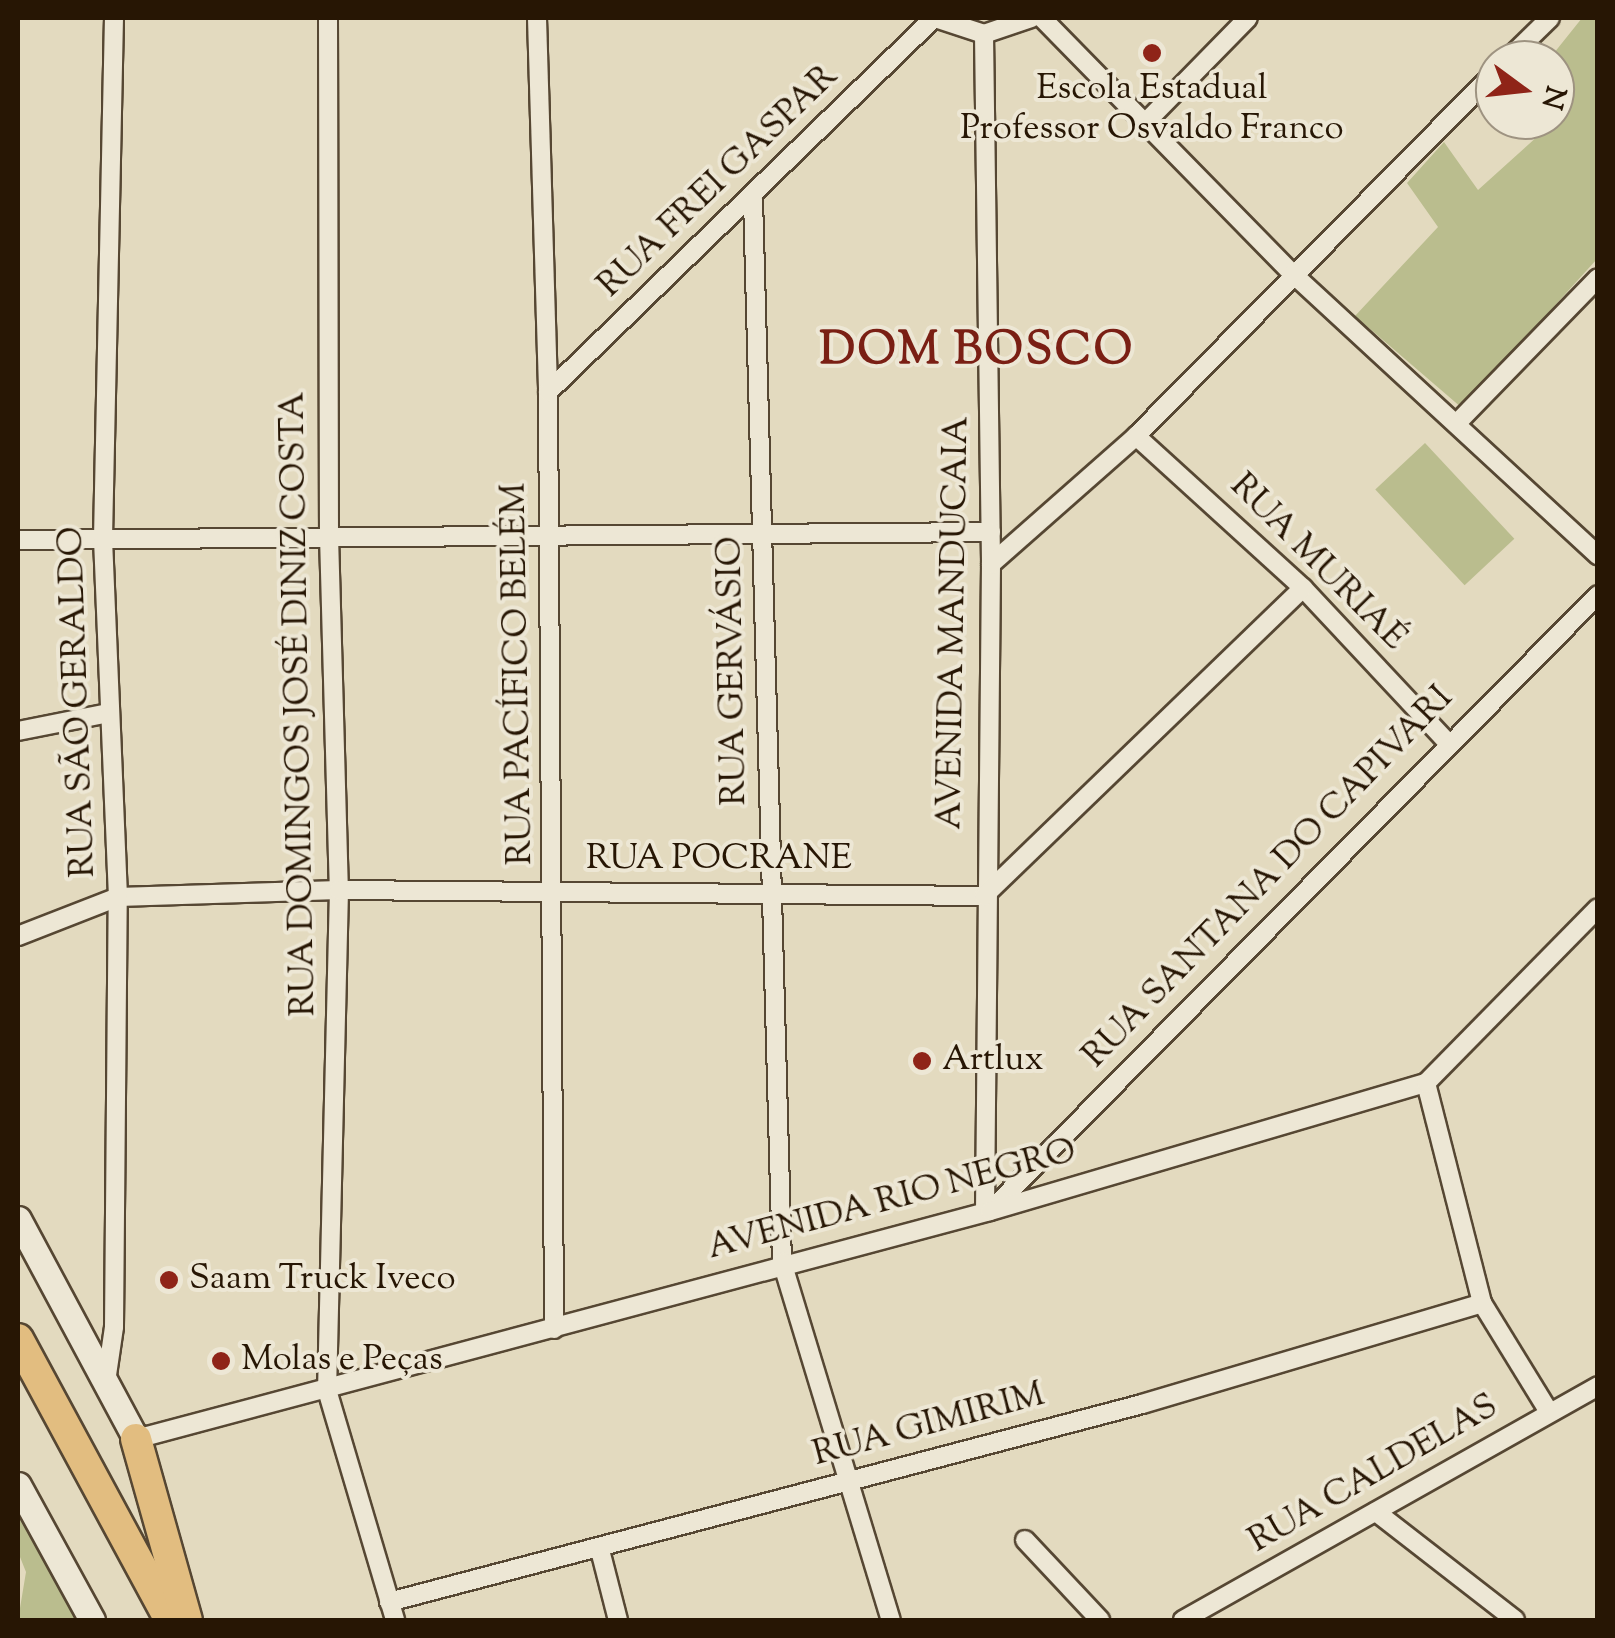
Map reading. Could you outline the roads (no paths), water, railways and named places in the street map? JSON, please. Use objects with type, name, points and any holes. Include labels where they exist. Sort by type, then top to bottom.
[{"type":"highway","points":[[18,1339],[170,1620]]},
{"type":"highway","points":[[136,1439],[188,1620]]},
{"type":"main road","points":[[18,1219],[136,1439]]},
{"type":"main road","points":[[18,1485],[92,1620]]},
{"type":"street","name":"RUA SÃO GERALDO","points":[[106,1382],[114,1327],[118,896],[104,538],[114,18]]},
{"type":"street","name":"RUA DOMINGOS JOSÉ DINIZ COSTA","points":[[328,18],[329,536],[339,890],[327,1390],[394,1620]]},
{"type":"street","name":"RUA PACÍFICO BELÉM","points":[[536,18],[548,392],[554,1329]]},
{"type":"street","points":[[935,18],[984,34],[1032,18]]},
{"type":"street","name":"RUA FREI GASPAR","points":[[548,392],[753,200],[935,18]]},
{"type":"street","points":[[1042,18],[1294,274],[1459,421],[1598,555]]},
{"type":"street","points":[[1146,121],[1248,18]]},
{"type":"street","points":[[1528,40],[1550,18]]},
{"type":"street","name":"AVENIDA MANDUCAIA","points":[[984,34],[991,532],[984,896],[987,1212]]},
{"type":"street","points":[[991,564],[1136,436],[1475,92]]},
{"type":"street","name":"RUA GERVÁSIO","points":[[753,200],[782,1262],[892,1620]]},
{"type":"street","points":[[1459,421],[1598,278]]},
{"type":"street","name":"RUA MURIAÉ","points":[[1136,436],[1303,588],[1446,741]]},
{"type":"street","points":[[18,540],[548,532],[991,532]]},
{"type":"street","points":[[984,896],[1303,588]]},
{"type":"street","name":"RUA SANTANA DO CAPIVARI","points":[[987,1212],[1446,741],[1598,595]]},
{"type":"street","points":[[18,731],[109,713]]},
{"type":"street","name":"RUA POCRANE","points":[[18,936],[118,896],[339,890],[984,896]]},
{"type":"street","name":"AVENIDA RIO NEGRO","points":[[136,1439],[554,1329],[782,1262],[987,1212],[1426,1084],[1598,908]]},
{"type":"street","points":[[1426,1084],[1482,1304],[1550,1412]]},
{"type":"street","name":"RUA GIMIRIM","points":[[389,1602],[600,1550],[848,1480],[1142,1404],[1482,1304]]},
{"type":"street","name":"RUA CALDELAS","points":[[1182,1620],[1598,1386]]},
{"type":"street","points":[[1376,1512],[1515,1620]]},
{"type":"street","points":[[1026,1540],[1100,1620]]},
{"type":"street","points":[[600,1550],[618,1620]]},
{"type":"place","name":"Escola Estadual Professor Osvaldo Franco","points":[[1152,53]]},
{"type":"place","name":"Artlux","points":[[922,1061]]},
{"type":"place","name":"Saam Truck Iveco","points":[[169,1280]]},
{"type":"place","name":"Molas e Peças","points":[[221,1361]]},
{"type":"district","name":"DOM BOSCO","points":[[977,353]]}]
